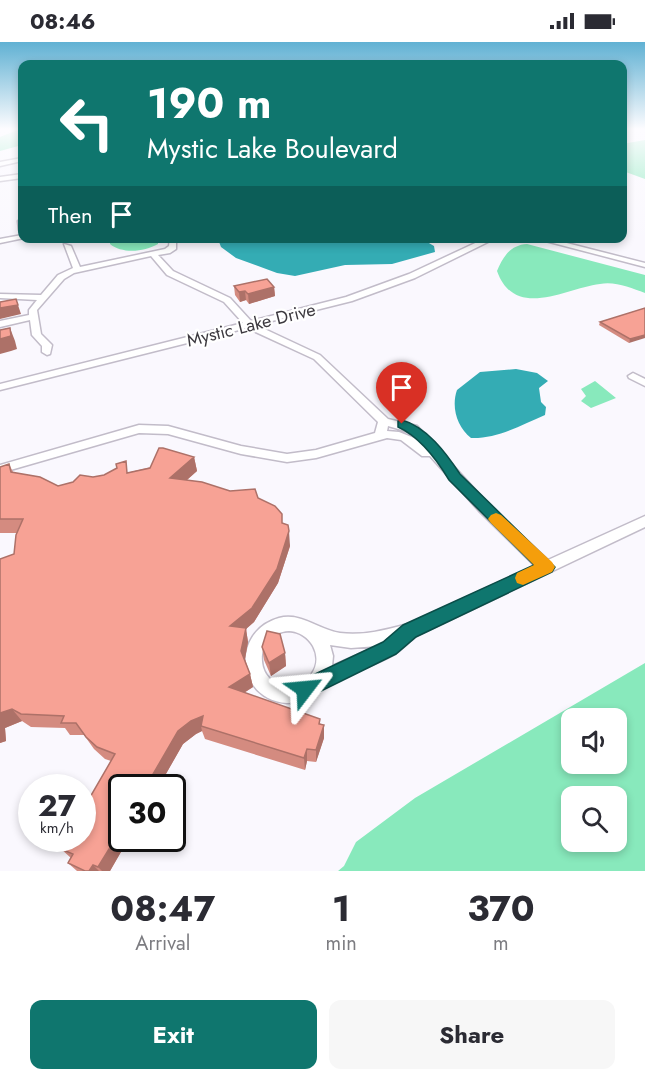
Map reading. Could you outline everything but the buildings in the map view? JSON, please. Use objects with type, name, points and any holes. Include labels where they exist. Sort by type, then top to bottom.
[{"type":"street","points":[[0,179],[18,177]]},
{"type":"street","points":[[0,241],[18,238]]},
{"type":"street","points":[[47,352],[46,345],[37,335],[35,305],[61,277],[77,269],[154,255],[173,248],[173,243]]},
{"type":"street","name":"Mystic Lake Drive","points":[[0,379],[248,323],[371,285],[468,243]]},
{"type":"street","name":"Mystic Lake Drive","points":[[0,387],[383,288],[482,243]]},
{"type":"street","points":[[559,243],[645,263]]},
{"type":"street","points":[[571,243],[645,263]]},
{"type":"street","points":[[67,246],[77,269]]},
{"type":"street","points":[[154,255],[170,273],[222,296],[248,323],[317,357],[384,421],[413,429],[445,461],[454,477]]},
{"type":"street","points":[[0,296],[42,298]]},
{"type":"street","points":[[0,324],[34,317]]},
{"type":"street","points":[[633,376],[645,383]]},
{"type":"street","points":[[380,435],[384,421]]},
{"type":"street","points":[[0,469],[139,429],[168,430],[241,450],[287,458],[316,454],[380,435],[398,435],[409,439],[454,477],[546,567]]},
{"type":"street","points":[[410,631],[390,648],[293,693],[281,693],[261,682],[252,663],[257,643],[273,628],[284,625],[306,627],[333,640],[348,642],[370,641],[410,631],[645,522]]},
{"type":"street","points":[[306,627],[322,642],[325,652],[322,673],[315,682]]},
{"type":"green space","points":[[627,167],[645,167],[645,179],[627,172]]},
{"type":"green space","points":[[158,243],[152,247],[127,251],[110,244]]},
{"type":"green space","points":[[527,244],[645,275],[645,293],[606,283],[542,298],[516,295],[505,286],[497,271],[512,249]]},
{"type":"green space","points":[[595,381],[616,398],[591,408],[581,401],[586,396],[581,389]]},
{"type":"green space","points":[[645,663],[645,871],[338,871],[344,866],[356,842],[415,798],[561,712],[561,774],[627,774],[627,708],[568,708]]},
{"type":"water","points":[[220,243],[429,243],[434,246],[435,252],[392,264],[345,265],[295,276],[277,273],[236,258],[221,247]]},
{"type":"water","points":[[516,369],[537,373],[548,381],[539,388],[541,402],[546,407],[545,415],[499,434],[471,438],[462,428],[456,416],[457,390],[480,372]]},
{"type":"slow traffic","points":[[496,519],[546,567],[523,578]]},
{"type":"route","points":[[305,689],[315,682],[390,648],[410,631],[546,567],[454,477],[445,461],[413,429],[402,424]]}]
